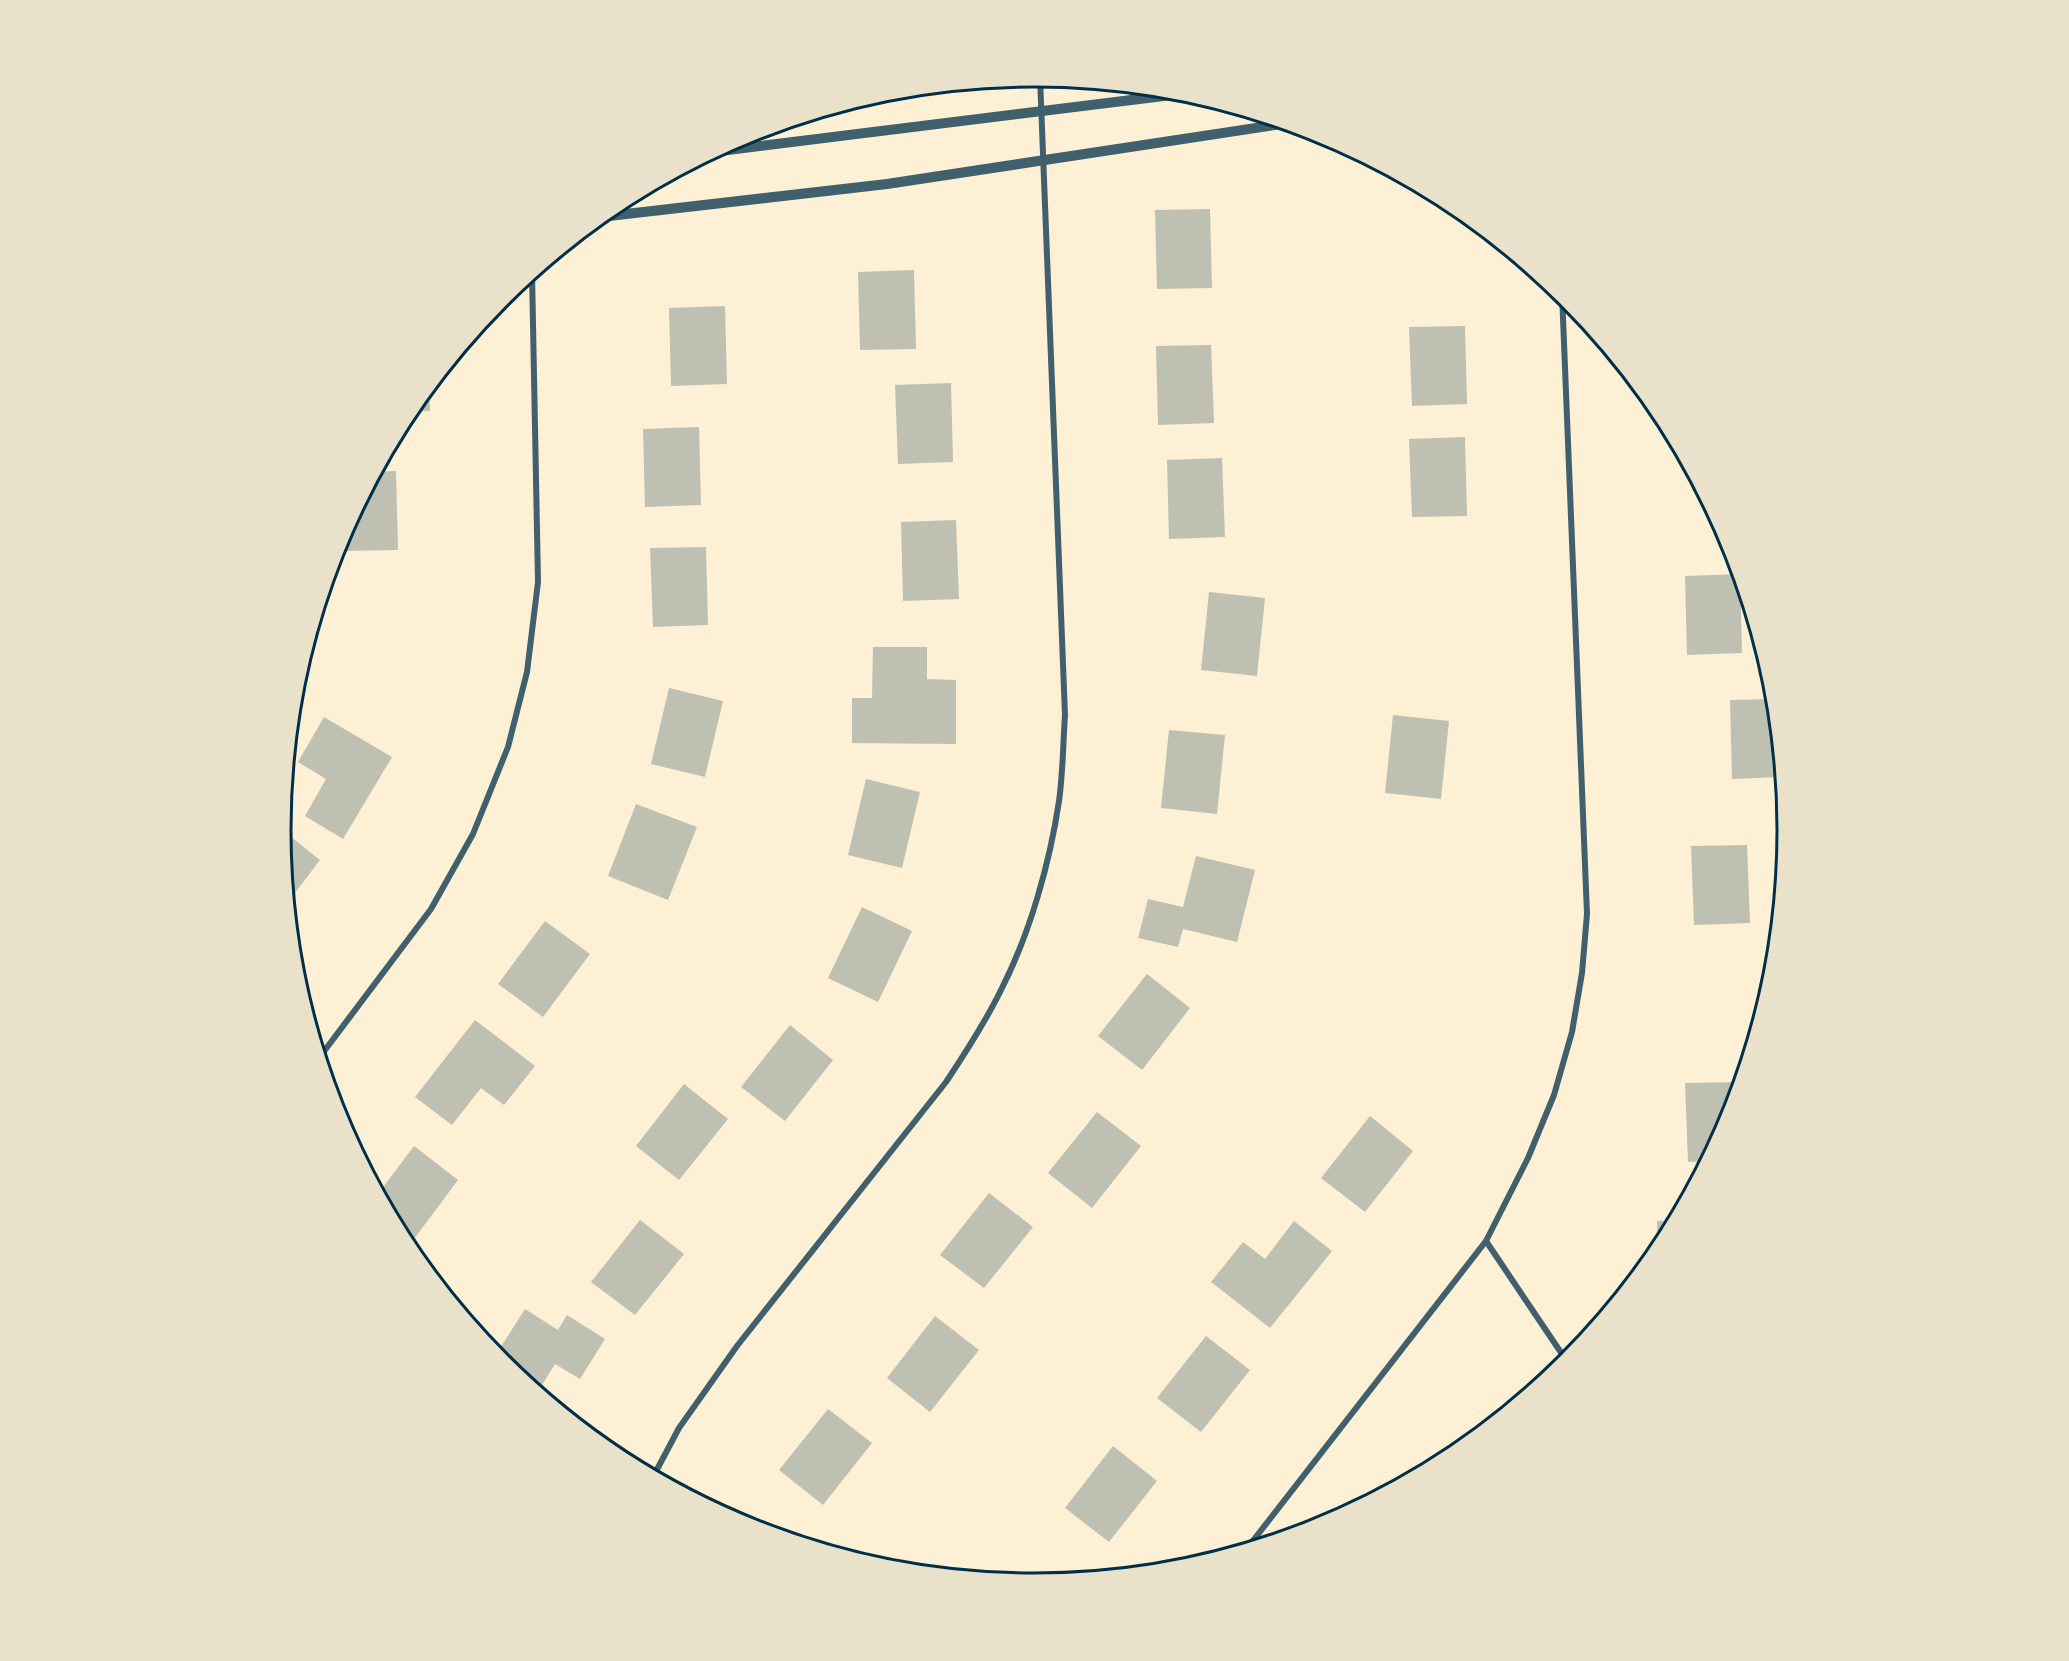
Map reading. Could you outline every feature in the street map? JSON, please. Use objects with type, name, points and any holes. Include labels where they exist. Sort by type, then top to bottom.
[{"type":"street","points":[[657,1470],[679,1428],[737,1346],[946,1082],[973,1041],[1014,962],[1043,880],[1059,800],[1065,715],[1041,87]]},
{"type":"street","points":[[740,148],[1155,97]]},
{"type":"street","points":[[617,215],[887,184],[1272,126]]},
{"type":"street","points":[[324,1051],[432,909],[473,834],[508,747],[527,672],[538,582],[532,283]]},
{"type":"street","points":[[1253,1541],[1486,1241],[1528,1158],[1554,1095],[1572,1032],[1582,973],[1587,914],[1563,308]]},
{"type":"street","points":[[1486,1241],[1562,1354]]},
{"type":"building","points":[[1210,209],[1212,288],[1157,289],[1155,210]]},
{"type":"building","points":[[914,270],[916,349],[860,350],[858,272]]},
{"type":"building","points":[[725,306],[727,384],[671,386],[669,308]]},
{"type":"building","points":[[1465,326],[1467,404],[1412,406],[1409,327]]},
{"type":"building","points":[[1211,345],[1214,423],[1158,425],[1156,346]]},
{"type":"building","points":[[951,383],[953,462],[898,464],[895,385]]},
{"type":"building","points":[[430,399],[430,411],[420,411]]},
{"type":"building","points":[[699,427],[701,505],[645,507],[643,429]]},
{"type":"building","points":[[1465,437],[1467,516],[1412,517],[1409,439]]},
{"type":"building","points":[[1222,458],[1225,537],[1169,539],[1167,460]]},
{"type":"building","points":[[396,471],[398,550],[346,551],[368,502],[384,472]]},
{"type":"building","points":[[956,520],[959,599],[903,601],[901,522]]},
{"type":"building","points":[[706,547],[708,625],[653,627],[650,548]]},
{"type":"building","points":[[1732,574],[1741,597],[1742,653],[1687,655],[1685,576]]},
{"type":"building","points":[[1209,592],[1265,598],[1257,676],[1201,670]]},
{"type":"building","points":[[873,647],[927,647],[927,679],[956,680],[956,744],[852,743],[852,698],[872,698]]},
{"type":"building","points":[[669,688],[723,701],[705,777],[651,764]]},
{"type":"building","points":[[1766,699],[1776,777],[1732,779],[1730,700]]},
{"type":"building","points":[[1393,715],[1449,721],[1441,799],[1385,793]]},
{"type":"building","points":[[324,717],[392,757],[343,839],[305,816],[326,779],[298,762]]},
{"type":"building","points":[[1169,730],[1225,735],[1217,814],[1161,808]]},
{"type":"building","points":[[866,779],[920,792],[902,868],[848,855]]},
{"type":"building","points":[[636,804],[697,827],[668,900],[608,876]]},
{"type":"building","points":[[291,837],[320,860],[294,894]]},
{"type":"building","points":[[1747,845],[1750,923],[1694,925],[1691,846]]},
{"type":"building","points":[[1196,856],[1255,870],[1237,942],[1183,929],[1178,947],[1138,938],[1148,899],[1183,907]]},
{"type":"building","points":[[862,907],[912,931],[878,1002],[828,978]]},
{"type":"building","points":[[545,921],[590,954],[543,1017],[498,984]]},
{"type":"building","points":[[1147,974],[1190,1008],[1142,1070],[1098,1036]]},
{"type":"building","points":[[475,1020],[535,1066],[504,1105],[481,1088],[452,1125],[415,1097]]},
{"type":"building","points":[[790,1025],[833,1060],[785,1121],[741,1087]]},
{"type":"building","points":[[1734,1082],[1700,1161],[1688,1162],[1685,1083]]},
{"type":"building","points":[[684,1084],[728,1119],[679,1180],[636,1146]]},
{"type":"building","points":[[1097,1112],[1141,1146],[1092,1208],[1048,1173]]},
{"type":"building","points":[[1370,1116],[1413,1151],[1365,1212],[1321,1178]]},
{"type":"building","points":[[414,1146],[458,1180],[413,1240],[383,1187]]},
{"type":"building","points":[[989,1193],[1033,1227],[984,1288],[940,1255]]},
{"type":"building","points":[[640,1220],[684,1254],[635,1315],[591,1282]]},
{"type":"building","points":[[1294,1221],[1332,1251],[1270,1328],[1211,1282],[1243,1242],[1265,1259]]},
{"type":"building","points":[[1657,1221],[1667,1221],[1657,1236]]},
{"type":"building","points":[[525,1309],[558,1330],[567,1315],[605,1339],[580,1379],[555,1364],[541,1386],[501,1347]]},
{"type":"building","points":[[935,1316],[979,1350],[930,1412],[887,1378]]},
{"type":"building","points":[[1206,1336],[1250,1370],[1201,1432],[1157,1398]]},
{"type":"building","points":[[828,1409],[872,1443],[823,1505],[779,1470]]},
{"type":"building","points":[[1113,1446],[1157,1481],[1109,1542],[1065,1508]]}]
